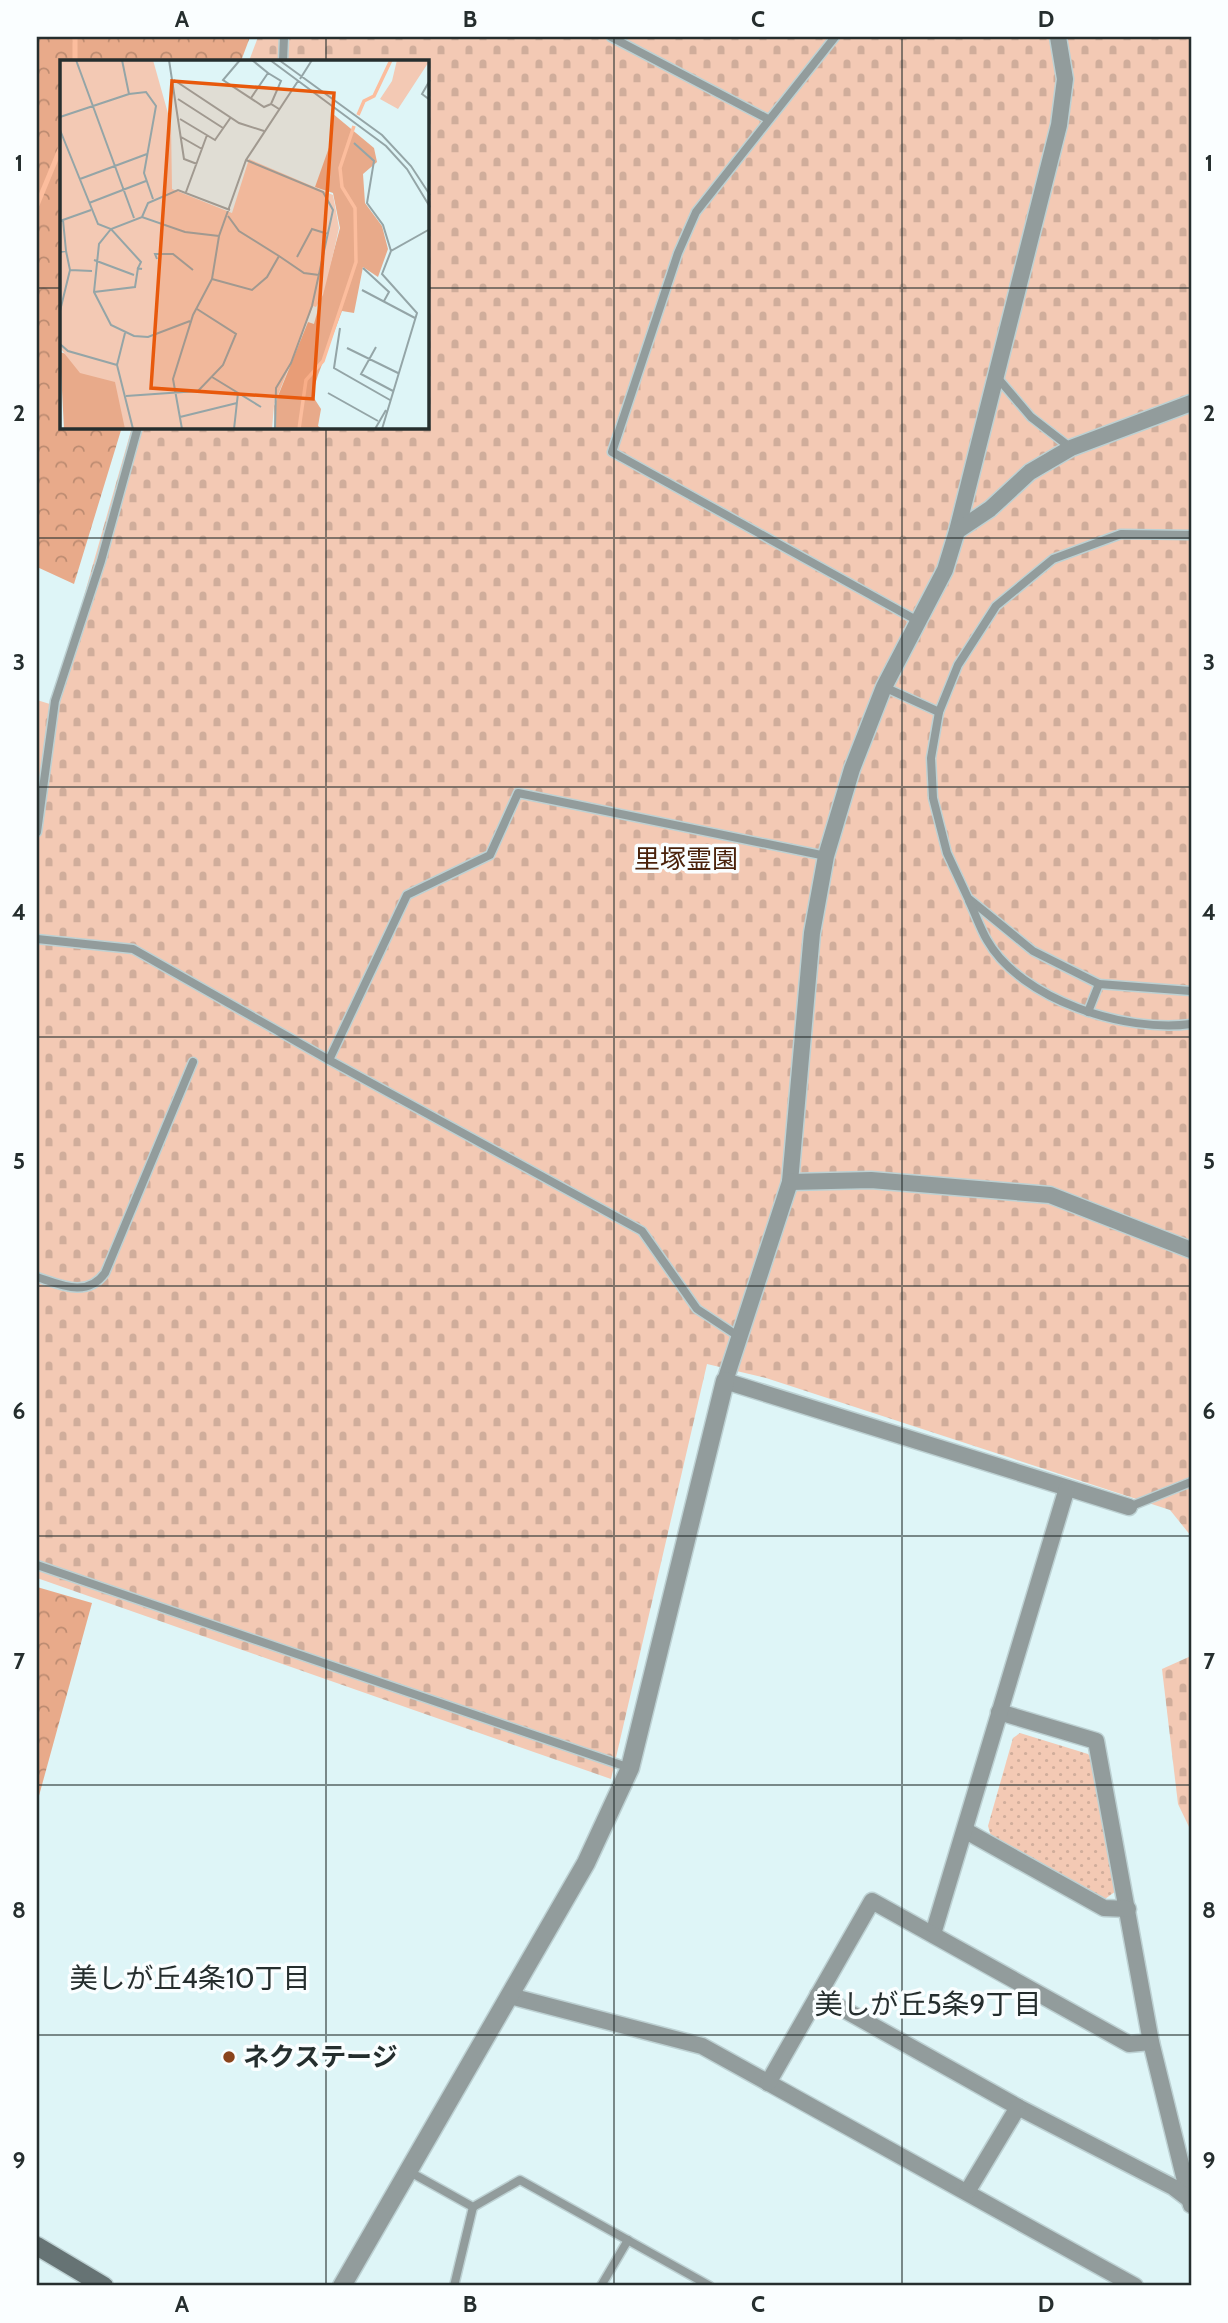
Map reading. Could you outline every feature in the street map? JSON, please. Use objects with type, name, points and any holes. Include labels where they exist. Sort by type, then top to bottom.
[{"type":"main road","points":[[37,2246],[104,2286]]},
{"type":"street","points":[[342,2286],[586,1863],[630,1768],[725,1381],[790,1182],[812,933],[825,856],[852,769],[884,687],[945,570],[957,531],[1059,125],[1065,79],[1058,37]]},
{"type":"street","points":[[957,531],[990,509],[1030,472],[1071,448],[1191,403]]},
{"type":"street","points":[[790,1182],[871,1181],[1051,1195],[1191,1250]]},
{"type":"street","points":[[725,1381],[1129,1507]]},
{"type":"street","points":[[933,1934],[1067,1488]]},
{"type":"street","points":[[999,1712],[1096,1741],[1151,2042],[1191,2203]]},
{"type":"street","points":[[966,1831],[1104,1908],[1128,1909]]},
{"type":"street","points":[[768,2083],[872,1901],[1129,2044],[1151,2042]]},
{"type":"street","points":[[510,1996],[702,2046],[1135,2286]]},
{"type":"street","points":[[818,1996],[1018,2107],[1173,2187],[1191,2203]]},
{"type":"street","points":[[967,2192],[1018,2107]]},
{"type":"lane","points":[[283,60],[284,37]]},
{"type":"lane","points":[[611,37],[768,119]]},
{"type":"lane","points":[[835,37],[696,212],[678,253],[612,452],[918,621]]},
{"type":"lane","points":[[996,376],[1031,417],[1071,448]]},
{"type":"lane","points":[[37,832],[55,701],[101,561],[137,429]]},
{"type":"lane","points":[[1191,535],[1121,534],[1053,559],[996,606],[958,665],[939,712],[931,758],[933,799],[947,853],[988,942],[1019,975],[1052,996],[1088,1012],[1128,1024],[1191,1024]]},
{"type":"lane","points":[[884,687],[939,712]]},
{"type":"lane","points":[[329,1060],[407,895],[490,855],[518,793],[825,856]]},
{"type":"lane","points":[[968,898],[1033,951],[1099,984],[1191,991]]},
{"type":"lane","points":[[37,939],[133,949],[329,1060],[642,1231],[697,1309],[738,1336]]},
{"type":"lane","points":[[1088,1012],[1099,984]]},
{"type":"lane","points":[[37,1276],[69,1288],[85,1288],[97,1283],[105,1273],[193,1062]]},
{"type":"lane","points":[[1129,1507],[1191,1482]]},
{"type":"lane","points":[[37,1565],[630,1768]]},
{"type":"lane","points":[[410,2172],[473,2207]]},
{"type":"lane","points":[[454,2286],[473,2207],[520,2180],[710,2286]]},
{"type":"lane","points":[[601,2286],[628,2240]]},
{"type":"green space","points":[[37,37],[250,37],[241,60],[60,60],[60,429],[121,429],[74,584],[37,567]]},
{"type":"green space","name":"里塚霊園","points":[[258,37],[1191,37],[1191,1536],[1170,1510],[766,1378],[707,1364],[611,1779],[37,1578],[37,700],[53,705],[131,429],[429,429],[429,60],[249,60]]},
{"type":"green space","points":[[37,1587],[92,1603],[37,1803]]},
{"type":"green space","points":[[1191,1656],[1191,1831],[1178,1804],[1162,1669]]},
{"type":"green space","points":[[1020,1733],[1088,1754],[1092,1759],[1116,1891],[1105,1899],[991,1836],[988,1826],[1013,1738]]},
{"type":"waterway","points":[[75,37],[75,60]]},
{"type":"waterway","points":[[37,205],[60,149]]},
{"type":"place","name":"ネクステージ","points":[[229,2057]]},
{"type":"district","name":"美しが丘4条10丁目","points":[[190,1978]]},
{"type":"district","name":"美しが丘5条9丁目","points":[[928,2004]]}]
